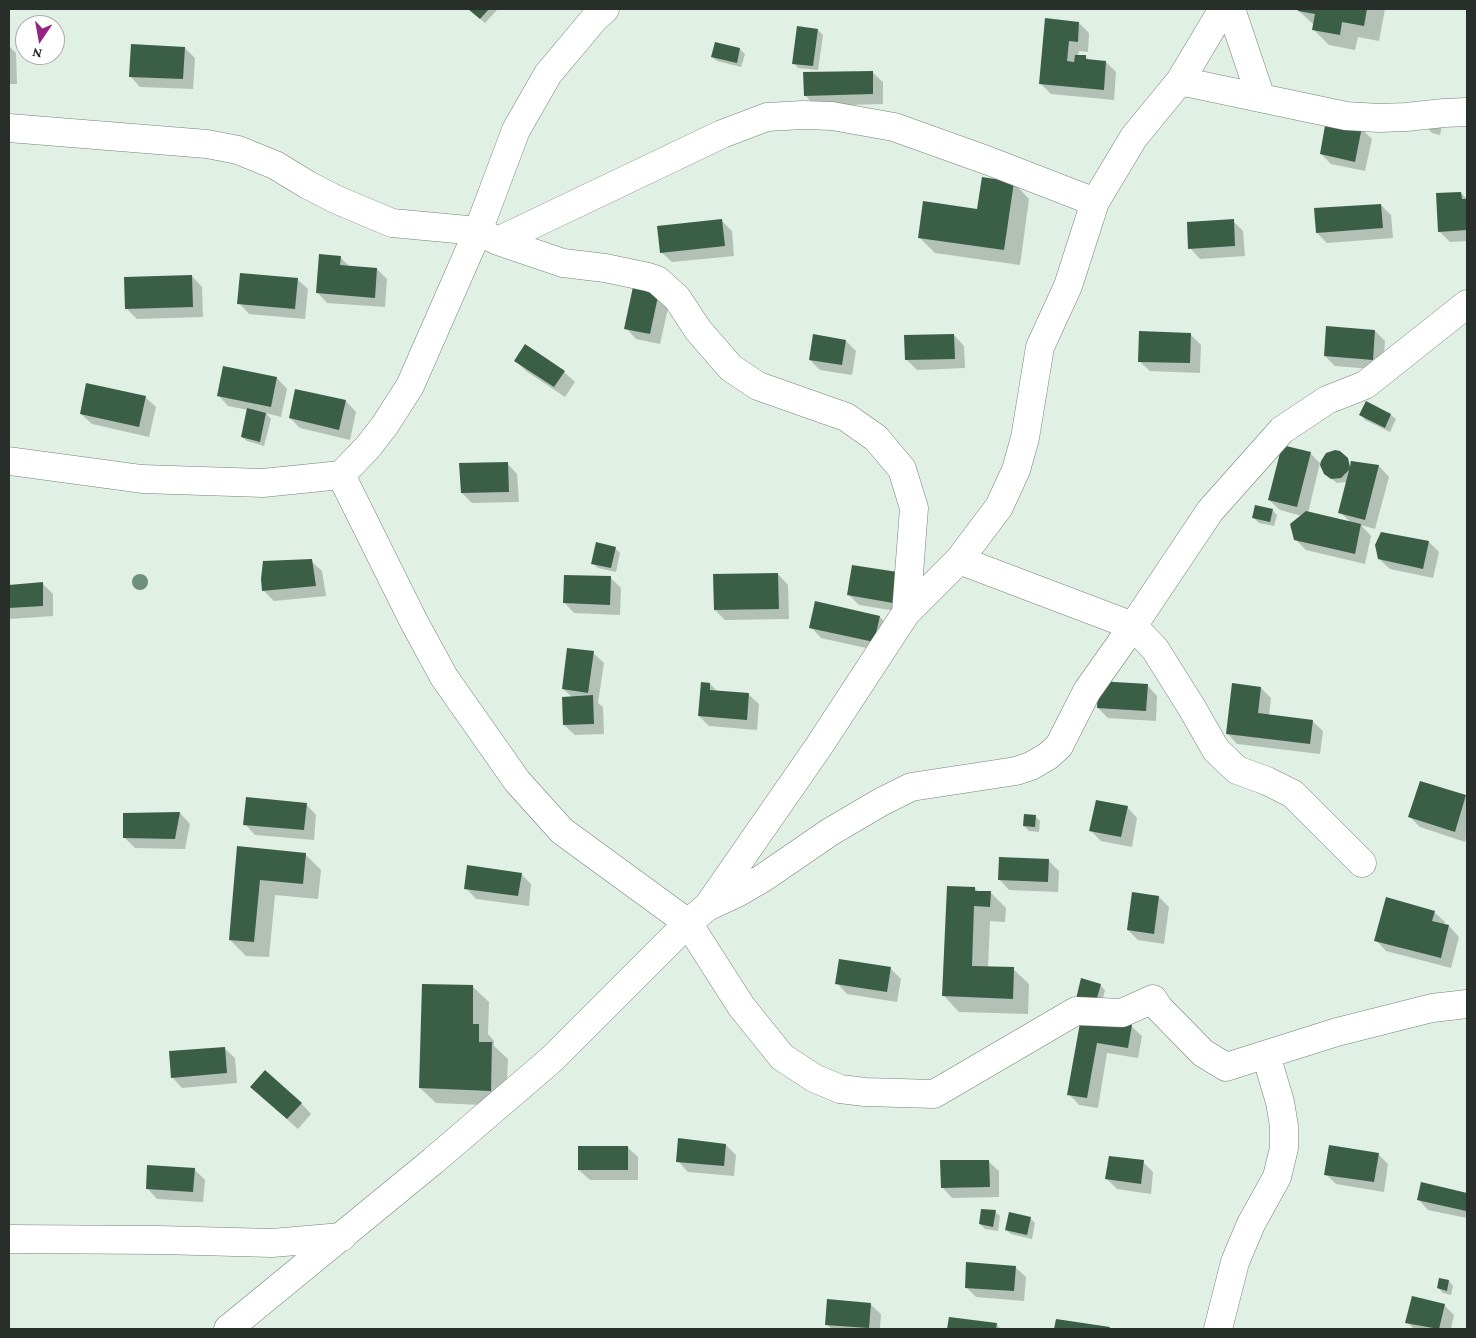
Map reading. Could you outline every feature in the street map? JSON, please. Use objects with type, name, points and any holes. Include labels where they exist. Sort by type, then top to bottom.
[{"type":"street","points":[[9,461],[142,479],[263,483],[341,475],[368,447],[385,425],[410,386],[488,236],[516,130],[548,74],[595,18],[605,9]]},
{"type":"street","points":[[228,1329],[342,1237],[552,1059],[698,915],[818,746],[906,613],[959,560],[999,507],[1016,470],[1025,438],[1040,347],[1068,286],[1095,202],[1134,137],[1180,81],[1223,9]]},
{"type":"street","points":[[1231,9],[1261,98]]},
{"type":"street","points":[[1180,81],[1346,116],[1406,117],[1467,112]]},
{"type":"street","points":[[488,236],[722,134],[767,118],[803,115],[832,116],[894,127],[1095,202]]},
{"type":"street","points":[[9,128],[207,144],[238,150],[275,165],[335,199],[392,223],[488,236],[563,263],[605,268],[657,280],[677,298],[698,330],[731,368],[758,386],[846,417],[876,438],[902,469],[914,508],[906,613]]},
{"type":"street","points":[[698,915],[756,883],[830,832],[911,787],[1016,771],[1031,766],[1048,756],[1060,746],[1087,691],[1134,626],[1210,511],[1282,430],[1327,400],[1366,385],[1467,304]]},
{"type":"street","points":[[341,475],[414,622],[444,677],[517,781],[562,831],[698,915],[741,1006],[782,1056],[814,1078],[840,1089],[865,1092],[934,1094],[1076,1011],[1122,1013],[1153,999],[1159,1008],[1203,1053],[1226,1067],[1337,1032],[1432,1008],[1467,1004]]},
{"type":"street","points":[[959,560],[1134,626],[1155,649],[1216,750],[1238,770],[1267,781],[1293,794],[1362,862]]},
{"type":"street","points":[[1218,1329],[1235,1262],[1251,1224],[1277,1177],[1284,1148],[1284,1126],[1280,1102],[1266,1055]]},
{"type":"street","points":[[9,1239],[272,1243],[342,1237]]},
{"type":"building","points":[[468,9],[489,9],[480,19]]},
{"type":"building","points":[[1298,9],[1367,9],[1364,26],[1342,22],[1340,35],[1312,30],[1315,14],[1298,11]]},
{"type":"building","points":[[1045,18],[1079,22],[1078,42],[1069,41],[1067,61],[1074,62],[1075,55],[1086,55],[1086,59],[1106,61],[1104,90],[1039,84]]},
{"type":"building","points":[[797,26],[818,29],[813,66],[792,64]]},
{"type":"building","points":[[715,42],[740,48],[737,63],[711,57]]},
{"type":"building","points":[[131,44],[185,47],[183,79],[129,77]]},
{"type":"building","points":[[873,71],[873,94],[804,96],[803,72]]},
{"type":"building","points":[[1326,120],[1362,127],[1355,162],[1320,154]]},
{"type":"building","points":[[982,177],[1014,182],[1004,250],[918,238],[923,201],[977,209]]},
{"type":"building","points":[[1461,192],[1462,199],[1467,199],[1467,230],[1438,232],[1436,193]]},
{"type":"building","points":[[1381,204],[1383,228],[1316,233],[1314,208]]},
{"type":"building","points":[[722,219],[725,246],[660,253],[657,226]]},
{"type":"building","points":[[1234,219],[1235,246],[1188,249],[1187,222]]},
{"type":"building","points":[[319,254],[341,256],[340,265],[377,268],[375,298],[316,293]]},
{"type":"building","points":[[240,273],[298,278],[295,309],[237,304]]},
{"type":"building","points":[[192,275],[193,307],[125,309],[124,277]]},
{"type":"building","points":[[634,282],[660,287],[650,334],[624,329]]},
{"type":"building","points":[[1326,326],[1375,330],[1373,360],[1324,356]]},
{"type":"building","points":[[1139,331],[1191,333],[1190,363],[1138,362]]},
{"type":"building","points":[[813,334],[846,340],[842,365],[809,360]]},
{"type":"building","points":[[954,334],[955,359],[905,360],[904,335]]},
{"type":"building","points":[[525,344],[565,371],[554,387],[514,361]]},
{"type":"building","points":[[223,366],[277,377],[271,407],[217,396]]},
{"type":"building","points":[[86,383],[146,396],[139,427],[80,414]]},
{"type":"building","points":[[295,389],[346,400],[339,430],[289,418]]},
{"type":"building","points":[[1366,401],[1391,414],[1385,428],[1359,415]]},
{"type":"building","points":[[247,408],[266,413],[260,442],[241,437]]},
{"type":"building","points":[[1282,445],[1311,452],[1297,507],[1268,500]]},
{"type":"building","points":[[1335,450],[1340,451],[1348,458],[1350,467],[1351,461],[1379,465],[1365,520],[1338,513],[1349,470],[1341,478],[1331,479],[1324,474],[1320,465],[1326,453]]},
{"type":"building","points":[[508,462],[509,492],[461,493],[459,463]]},
{"type":"building","points":[[1255,505],[1273,509],[1270,522],[1252,518]]},
{"type":"building","points":[[1306,511],[1361,524],[1355,554],[1294,540],[1290,524]]},
{"type":"building","points":[[1381,532],[1429,541],[1423,569],[1378,559],[1375,545]]},
{"type":"building","points":[[596,542],[616,547],[611,568],[591,564]]},
{"type":"building","points":[[312,559],[316,586],[262,591],[263,561]]},
{"type":"building","points":[[852,565],[904,573],[899,604],[847,595]]},
{"type":"building","points":[[778,573],[779,609],[714,610],[713,574]]},
{"type":"building","points":[[564,575],[611,576],[610,605],[563,603]]},
{"type":"building","points":[[43,582],[43,606],[9,608],[9,585]]},
{"type":"building","points":[[815,601],[880,616],[874,642],[809,628]]},
{"type":"building","points":[[567,648],[594,651],[588,693],[562,689]]},
{"type":"building","points":[[1098,681],[1148,684],[1146,711],[1097,708]]},
{"type":"building","points":[[701,682],[710,683],[710,690],[749,693],[747,720],[698,716]]},
{"type":"building","points":[[1232,683],[1261,687],[1258,713],[1313,720],[1310,744],[1226,734]]},
{"type":"building","points":[[593,695],[594,724],[563,725],[562,697]]},
{"type":"building","points":[[1420,781],[1466,795],[1455,832],[1408,817]]},
{"type":"building","points":[[246,797],[307,803],[304,830],[243,825]]},
{"type":"building","points":[[1096,800],[1128,806],[1121,837],[1089,831]]},
{"type":"building","points":[[180,812],[175,839],[123,838],[123,813]]},
{"type":"building","points":[[1024,814],[1036,815],[1035,827],[1023,826]]},
{"type":"building","points":[[237,846],[306,853],[303,884],[260,880],[254,942],[229,940]]},
{"type":"building","points":[[999,857],[1049,859],[1048,882],[998,880]]},
{"type":"building","points":[[467,865],[522,873],[518,896],[464,889]]},
{"type":"building","points":[[947,886],[975,887],[975,891],[991,891],[990,907],[974,906],[972,966],[1014,967],[1013,999],[942,996]]},
{"type":"building","points":[[1132,892],[1159,896],[1154,934],[1127,930]]},
{"type":"building","points":[[1386,897],[1435,911],[1432,921],[1449,925],[1441,958],[1374,941]]},
{"type":"building","points":[[839,959],[891,967],[887,992],[835,984]]},
{"type":"building","points":[[1081,978],[1101,984],[1095,1005],[1076,999]]},
{"type":"building","points":[[422,984],[473,985],[473,1024],[479,1024],[479,1042],[492,1042],[491,1091],[419,1088]]},
{"type":"building","points":[[1093,1018],[1132,1025],[1128,1048],[1097,1043],[1087,1098],[1067,1095],[1080,1023]]},
{"type":"building","points":[[225,1047],[227,1073],[171,1078],[169,1051]]},
{"type":"building","points":[[265,1070],[302,1103],[287,1119],[250,1087]]},
{"type":"building","points":[[678,1138],[726,1144],[724,1166],[676,1162]]},
{"type":"building","points":[[1329,1145],[1379,1153],[1374,1182],[1324,1175]]},
{"type":"building","points":[[578,1146],[628,1146],[628,1170],[578,1170]]},
{"type":"building","points":[[1109,1156],[1144,1160],[1141,1184],[1105,1179]]},
{"type":"building","points":[[940,1160],[989,1160],[990,1187],[941,1188]]},
{"type":"building","points":[[147,1165],[195,1168],[193,1192],[146,1189]]},
{"type":"building","points":[[1421,1182],[1467,1193],[1466,1211],[1417,1200]]},
{"type":"building","points":[[981,1209],[996,1210],[993,1227],[979,1224]]},
{"type":"building","points":[[1009,1212],[1031,1217],[1027,1235],[1005,1230]]},
{"type":"building","points":[[966,1262],[1016,1266],[1014,1291],[965,1288]]},
{"type":"building","points":[[1439,1278],[1449,1280],[1447,1291],[1437,1288]]},
{"type":"building","points":[[1412,1296],[1445,1304],[1439,1329],[1405,1323]]},
{"type":"building","points":[[827,1299],[871,1303],[869,1328],[825,1325]]},
{"type":"building","points":[[949,1317],[997,1323],[996,1329],[947,1329]]},
{"type":"building","points":[[1056,1319],[1110,1327],[1109,1329],[1054,1329]]}]
